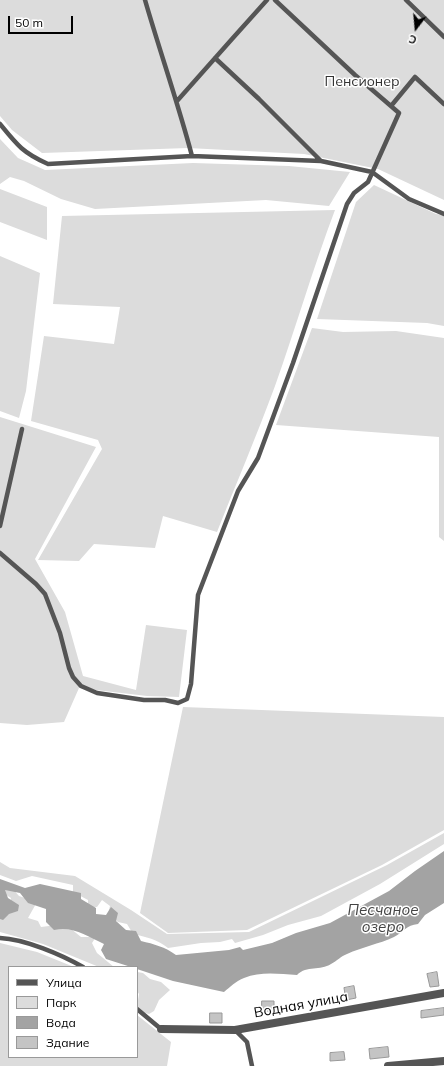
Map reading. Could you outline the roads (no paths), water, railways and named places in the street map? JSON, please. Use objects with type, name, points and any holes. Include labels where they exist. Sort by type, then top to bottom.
[{"type":"street","name":"Водная улица","points":[[161,1029],[235,1030],[444,993]]},
{"type":"street","points":[[388,1066],[444,1061]]},
{"type":"lane","points":[[145,0],[160,53],[177,101],[192,156]]},
{"type":"lane","points":[[177,101],[267,0]]},
{"type":"lane","points":[[0,553],[36,584],[45,594],[60,633],[69,668],[73,677],[81,686],[97,693],[144,700],[166,700],[178,703],[187,699],[190,684],[198,595],[238,491],[258,458],[296,356],[347,204],[354,193],[368,182],[399,113],[355,75],[275,0]]},
{"type":"lane","points":[[406,0],[444,37]]},
{"type":"lane","points":[[215,58],[321,161]]},
{"type":"lane","points":[[391,106],[415,77],[444,104]]},
{"type":"lane","points":[[0,124],[16,144],[32,156],[48,164],[192,156],[321,161],[372,172],[409,199],[444,214]]},
{"type":"lane","points":[[0,526],[22,429]]},
{"type":"lane","points":[[0,938],[10,938],[62,956],[81,966]]},
{"type":"lane","points":[[138,1011],[161,1029]]},
{"type":"lane","points":[[235,1030],[247,1042],[252,1066]]},
{"type":"water","name":"Песчаное озеро","points":[[444,851],[444,903],[425,915],[418,924],[405,929],[388,939],[345,955],[327,966],[305,970],[297,975],[257,974],[238,981],[224,992],[173,981],[138,969],[138,966],[128,966],[106,959],[101,950],[104,944],[86,935],[68,929],[54,930],[46,922],[46,909],[28,903],[20,893],[5,890],[8,898],[19,905],[18,911],[9,914],[3,920],[0,919],[0,879],[25,888],[40,884],[81,893],[81,899],[96,908],[96,914],[106,915],[111,907],[118,913],[116,921],[126,930],[136,931],[141,941],[159,946],[176,955],[229,950],[240,947],[243,950],[272,943],[296,933],[330,923],[389,891]]},
{"type":"park label","name":"Пенсионер","points":[[362,82]]}]
